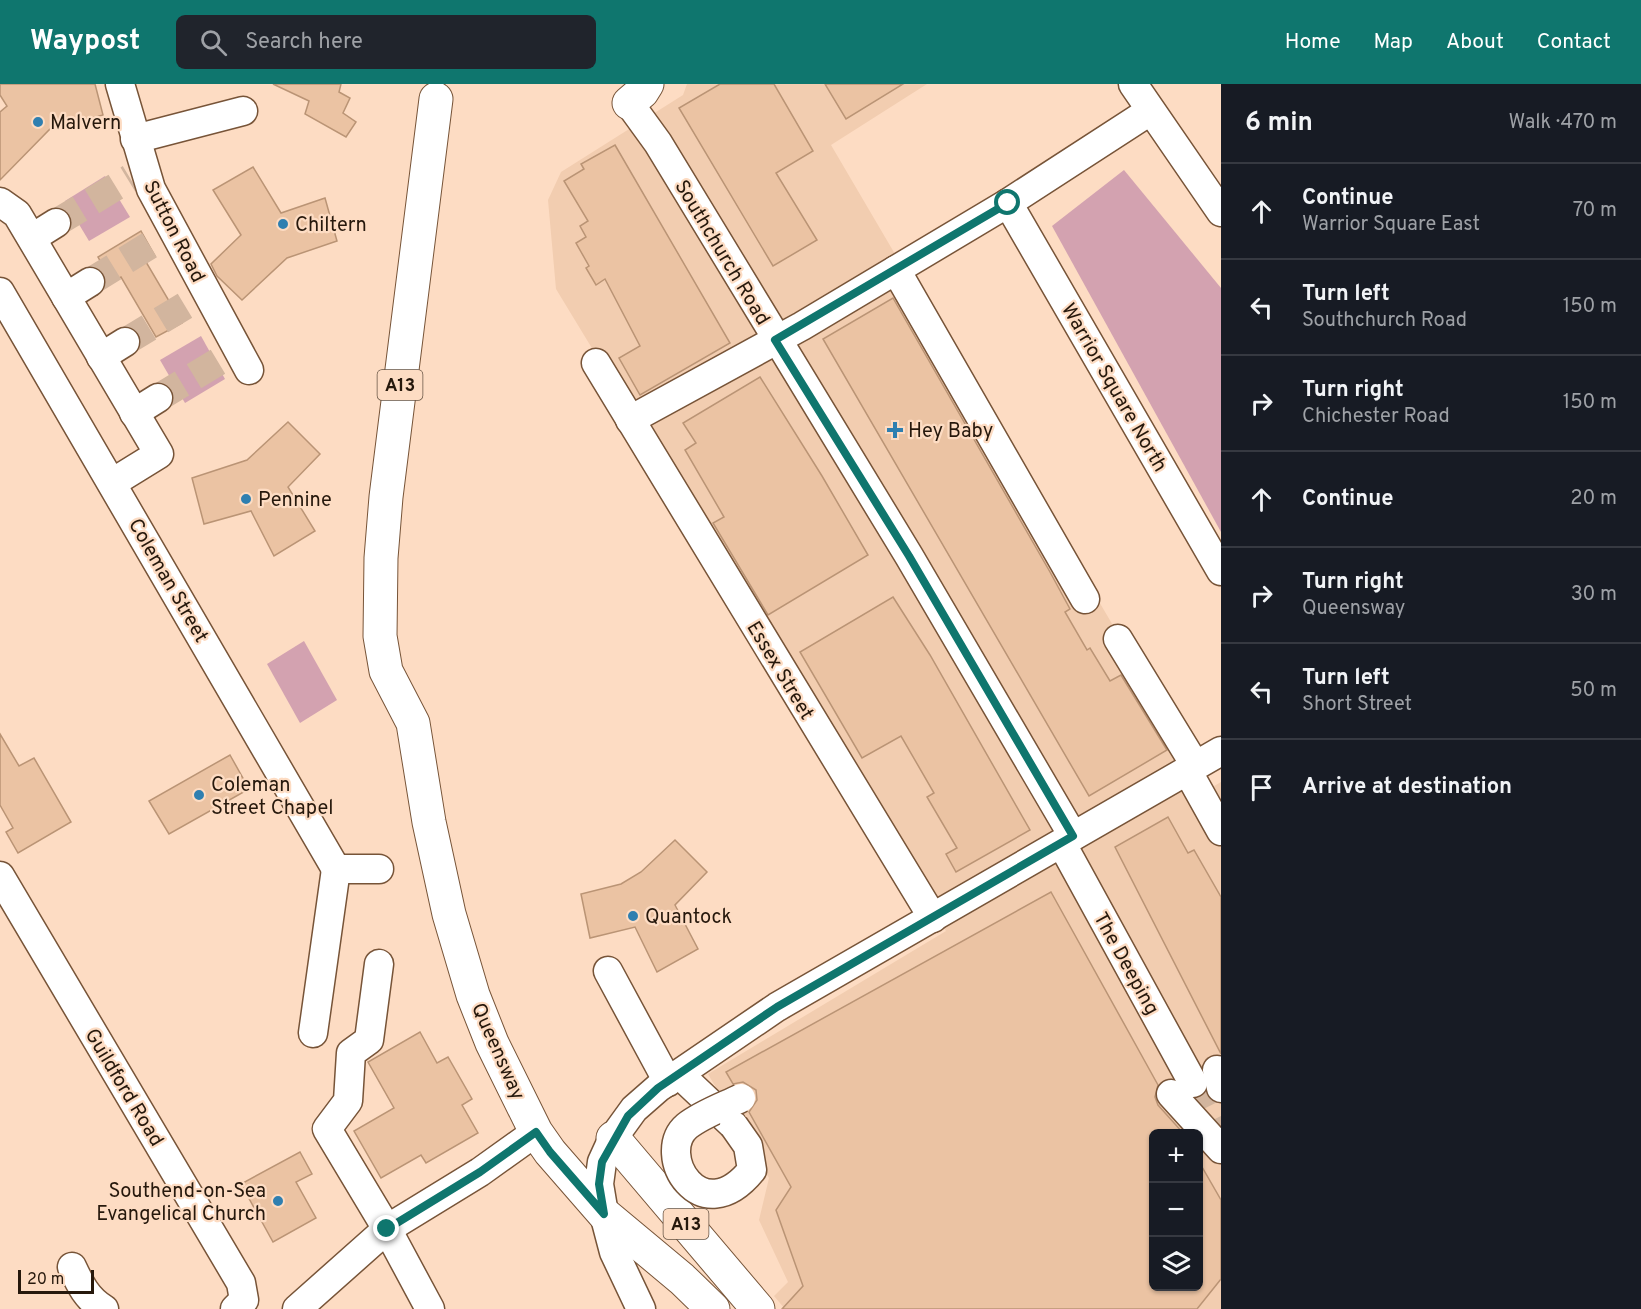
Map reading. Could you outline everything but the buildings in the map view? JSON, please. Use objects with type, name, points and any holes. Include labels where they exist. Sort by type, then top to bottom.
[{"type":"main road","name":"Queensway","points":[[435,93],[386,496],[381,558],[380,636],[386,671],[413,723],[429,822],[458,945],[492,1043],[536,1132],[550,1152],[604,1214],[677,1274],[713,1309]]},
{"type":"main road","name":"A13","points":[[614,1138],[758,1309]]},
{"type":"street","name":"Sutton Road","points":[[120,84],[135,139],[137,174],[151,189],[168,234],[239,358]]},
{"type":"street","points":[[1133,84],[1221,212]]},
{"type":"street","name":"Southchurch Road","points":[[638,94],[658,143],[775,340],[909,556],[1067,840]]},
{"type":"street","points":[[135,139],[243,111]]},
{"type":"street","points":[[630,420],[896,270],[1008,203],[1150,111]]},
{"type":"street","points":[[0,202],[18,214],[159,454],[112,483]]},
{"type":"street","name":"Warrior Square North","points":[[1008,203],[1221,571]]},
{"type":"street","points":[[32,238],[56,223]]},
{"type":"street","points":[[896,270],[1085,599]]},
{"type":"street","points":[[66,297],[90,282]]},
{"type":"street","name":"Coleman Street","points":[[0,292],[336,869]]},
{"type":"street","points":[[101,357],[126,342]]},
{"type":"street","name":"Essex Street","points":[[596,363],[933,918]]},
{"type":"street","points":[[134,413],[158,398]]},
{"type":"street","points":[[1118,639],[1191,768],[1221,831]]},
{"type":"street","points":[[641,1309],[614,1252],[599,1184],[602,1162],[614,1138],[634,1109],[674,1078],[777,1007],[1221,751]]},
{"type":"street","name":"The Deeping","points":[[1067,840],[1201,1084]]},
{"type":"street","points":[[313,1033],[336,869],[379,869]]},
{"type":"street","name":"Guildford Road","points":[[0,876],[241,1283],[240,1305]]},
{"type":"street","points":[[380,964],[369,1040],[351,1053],[348,1101],[327,1129],[387,1229],[430,1309]]},
{"type":"street","points":[[608,971],[674,1078],[734,1126],[748,1146],[752,1170],[741,1183],[726,1192],[709,1195],[691,1186],[680,1170],[676,1152],[678,1138],[687,1126],[741,1098]]},
{"type":"street","points":[[1201,1084],[1221,1149]]},
{"type":"street","points":[[297,1309],[387,1229],[480,1172],[536,1132]]},
{"type":"street","points":[[72,1267],[83,1289],[95,1304],[104,1309]]},
{"type":"shaded area","points":[[687,84],[927,84],[831,145],[1209,789],[1221,782],[1221,1309],[785,1309],[774,1296],[788,1282],[759,1220],[769,1178],[708,1074],[946,931],[556,289],[548,200],[561,172],[683,95]]},
{"type":"shaded area","points":[[1124,170],[1221,288],[1221,532],[1052,226]]},
{"type":"shaded area","points":[[105,176],[130,217],[89,241],[65,201]]},
{"type":"shaded area","points":[[201,336],[225,379],[185,403],[160,360]]},
{"type":"shaded area","points":[[304,641],[337,700],[300,723],[267,664]]},
{"type":"tunnel","points":[[56,223],[130,178]]},
{"type":"tunnel","points":[[90,282],[163,237]]},
{"type":"tunnel","points":[[125,342],[198,298]]},
{"type":"tunnel","points":[[158,398],[231,354]]},
{"type":"tunnel","points":[[1193,1083],[1221,1139]]},
{"type":"place","name":"Malvern","points":[[38,122]]},
{"type":"place","name":"Chiltern","points":[[283,224]]},
{"type":"place","name":"Hey Baby","points":[[895,430]]},
{"type":"place","name":"Pennine","points":[[246,499]]},
{"type":"place","name":"Coleman Street Chapel","points":[[199,795]]},
{"type":"place","name":"Quantock","points":[[633,916]]},
{"type":"place","name":"Southend-on-Sea Evangelical Church","points":[[278,1201]]},
{"type":"route","points":[[387,1229],[480,1172],[536,1132],[550,1152],[604,1214],[599,1184],[602,1162],[628,1116],[658,1088],[777,1007],[972,897],[1073,836],[909,556],[775,340],[1008,203]]}]
